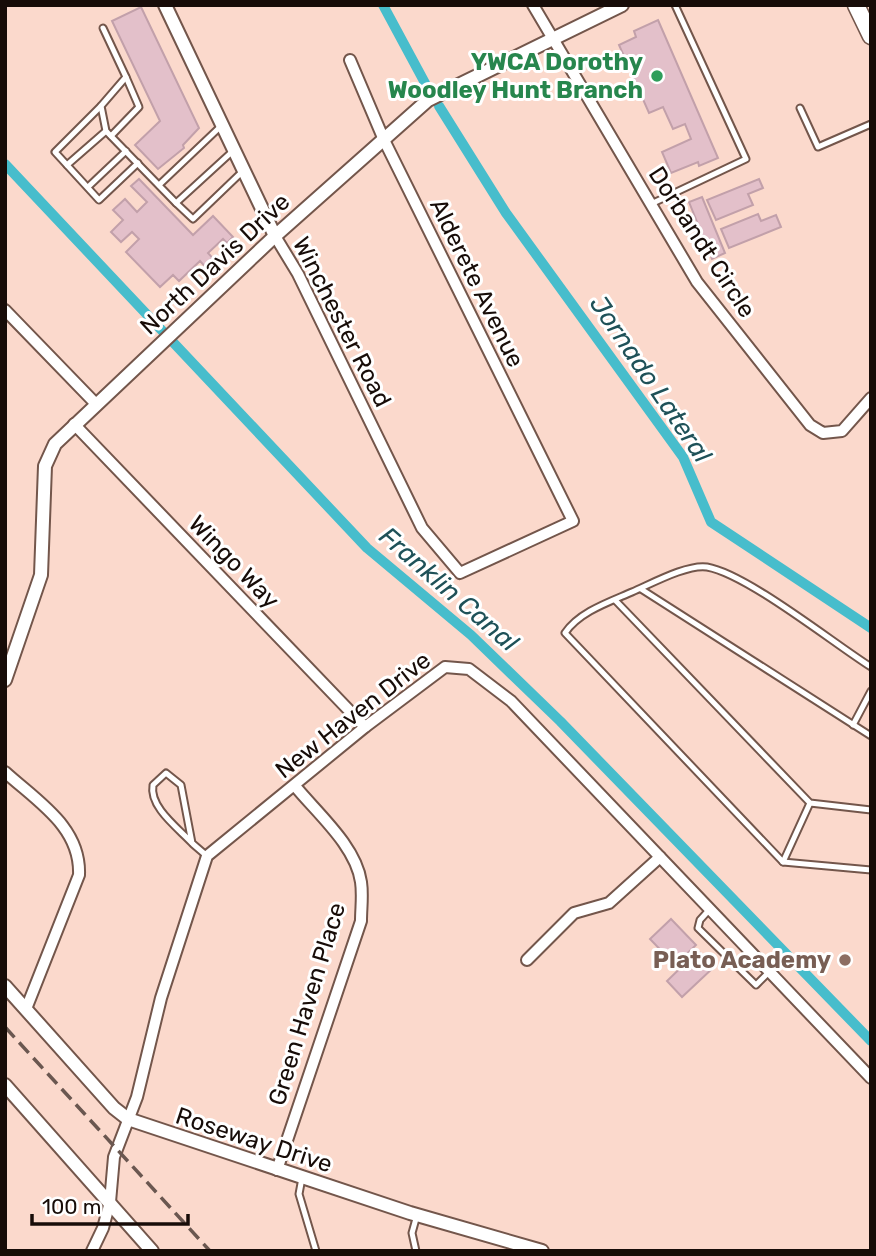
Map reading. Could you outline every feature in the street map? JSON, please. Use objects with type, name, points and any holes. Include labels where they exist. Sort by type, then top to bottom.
[{"type":"main road","points":[[856,5],[871,36]]},
{"type":"street","name":"Winchester Road","points":[[165,5],[275,236],[298,274],[422,528],[460,573]]},
{"type":"street","name":"Dorbandt Circle","points":[[533,5],[697,282],[752,354],[816,430],[824,433],[842,431],[871,398]]},
{"type":"street","name":"North Davis Drive","points":[[5,680],[41,575],[46,466],[55,444],[275,236],[428,100],[621,5]]},
{"type":"street","name":"Alderete Avenue","points":[[350,60],[384,140],[572,521],[460,573]]},
{"type":"street","points":[[5,310],[96,404]]},
{"type":"street","name":"Wingo Way","points":[[75,424],[366,727]]},
{"type":"street","name":"New Haven Drive","points":[[207,856],[434,673],[454,666],[469,669],[511,701],[871,1078]]},
{"type":"street","points":[[5,772],[68,831],[80,856],[79,875],[26,1009]]},
{"type":"street","name":"Green Haven Place","points":[[278,1170],[360,921],[362,898],[361,878],[349,851],[295,786]]},
{"type":"street","points":[[92,1251],[103,1228],[110,1202],[114,1157],[128,1119],[160,998],[207,856]]},
{"type":"street","points":[[527,960],[574,913],[610,903],[660,857]]},
{"type":"street","name":"Roseway Drive","points":[[5,986],[114,1108],[128,1119],[418,1215],[542,1251]]},
{"type":"street","points":[[5,1085],[152,1251]]},
{"type":"lane","points":[[651,204],[746,159],[676,5]]},
{"type":"lane","points":[[67,165],[139,107],[103,27]]},
{"type":"lane","points":[[126,77],[55,152],[99,200],[138,163]]},
{"type":"lane","points":[[101,106],[109,133],[194,219],[244,170]]},
{"type":"lane","points":[[800,108],[818,146],[871,124]]},
{"type":"lane","points":[[159,185],[222,124]]},
{"type":"lane","points":[[176,203],[234,150]]},
{"type":"lane","points":[[88,187],[126,151]]},
{"type":"lane","points":[[871,667],[754,587],[706,567],[677,573],[615,600],[572,622],[565,633],[783,862],[871,870]]},
{"type":"lane","points":[[641,589],[871,736]]},
{"type":"lane","points":[[615,600],[810,803],[871,810]]},
{"type":"lane","points":[[853,725],[871,691]]},
{"type":"lane","points":[[192,843],[188,808],[181,785],[166,772],[153,785],[153,798],[192,843],[207,856]]},
{"type":"lane","points":[[783,862],[810,803]]},
{"type":"lane","points":[[710,909],[700,920],[698,928],[756,985],[769,972]]},
{"type":"lane","points":[[302,1178],[299,1194],[316,1251]]},
{"type":"lane","points":[[416,1251],[412,1233],[418,1215]]},
{"type":"building","points":[[141,7],[199,128],[183,145],[184,148],[158,169],[135,145],[160,121],[112,21]]},
{"type":"building","name":"YWCA Dorothy Woodley Hunt Branch","points":[[658,20],[718,158],[699,166],[698,162],[671,173],[662,152],[691,139],[685,124],[673,129],[663,107],[649,113],[619,45],[636,37],[634,31]]},
{"type":"building","points":[[139,179],[193,235],[213,216],[233,237],[227,243],[223,239],[208,253],[218,264],[209,271],[200,261],[179,281],[173,275],[160,287],[126,252],[139,239],[132,232],[121,242],[111,232],[123,220],[113,210],[125,199],[137,212],[147,202],[131,186]]},
{"type":"building","points":[[759,179],[763,188],[748,194],[753,205],[716,220],[707,200]]},
{"type":"building","points":[[702,197],[725,253],[712,259],[689,202]]},
{"type":"building","points":[[758,214],[761,221],[776,215],[781,227],[729,248],[721,229]]},
{"type":"building","points":[[671,919],[696,945],[675,965],[650,939]]},
{"type":"building","points":[[698,951],[714,967],[682,997],[667,981]]},
{"type":"waterway","name":"Jornado Lateral","points":[[383,5],[425,83]]},
{"type":"waterway","name":"Jornado Lateral","points":[[439,106],[506,213],[683,457],[711,522],[871,628]]},
{"type":"waterway","name":"Franklin Canal","points":[[5,164],[367,548],[471,635],[560,721],[871,1041]]},
{"type":"railway","points":[[5,1027],[210,1251]]},
{"type":"place","name":"YWCA Dorothy Woodley Hunt Branch","points":[[657,76]]},
{"type":"place","name":"Plato Academy","points":[[845,960]]}]
